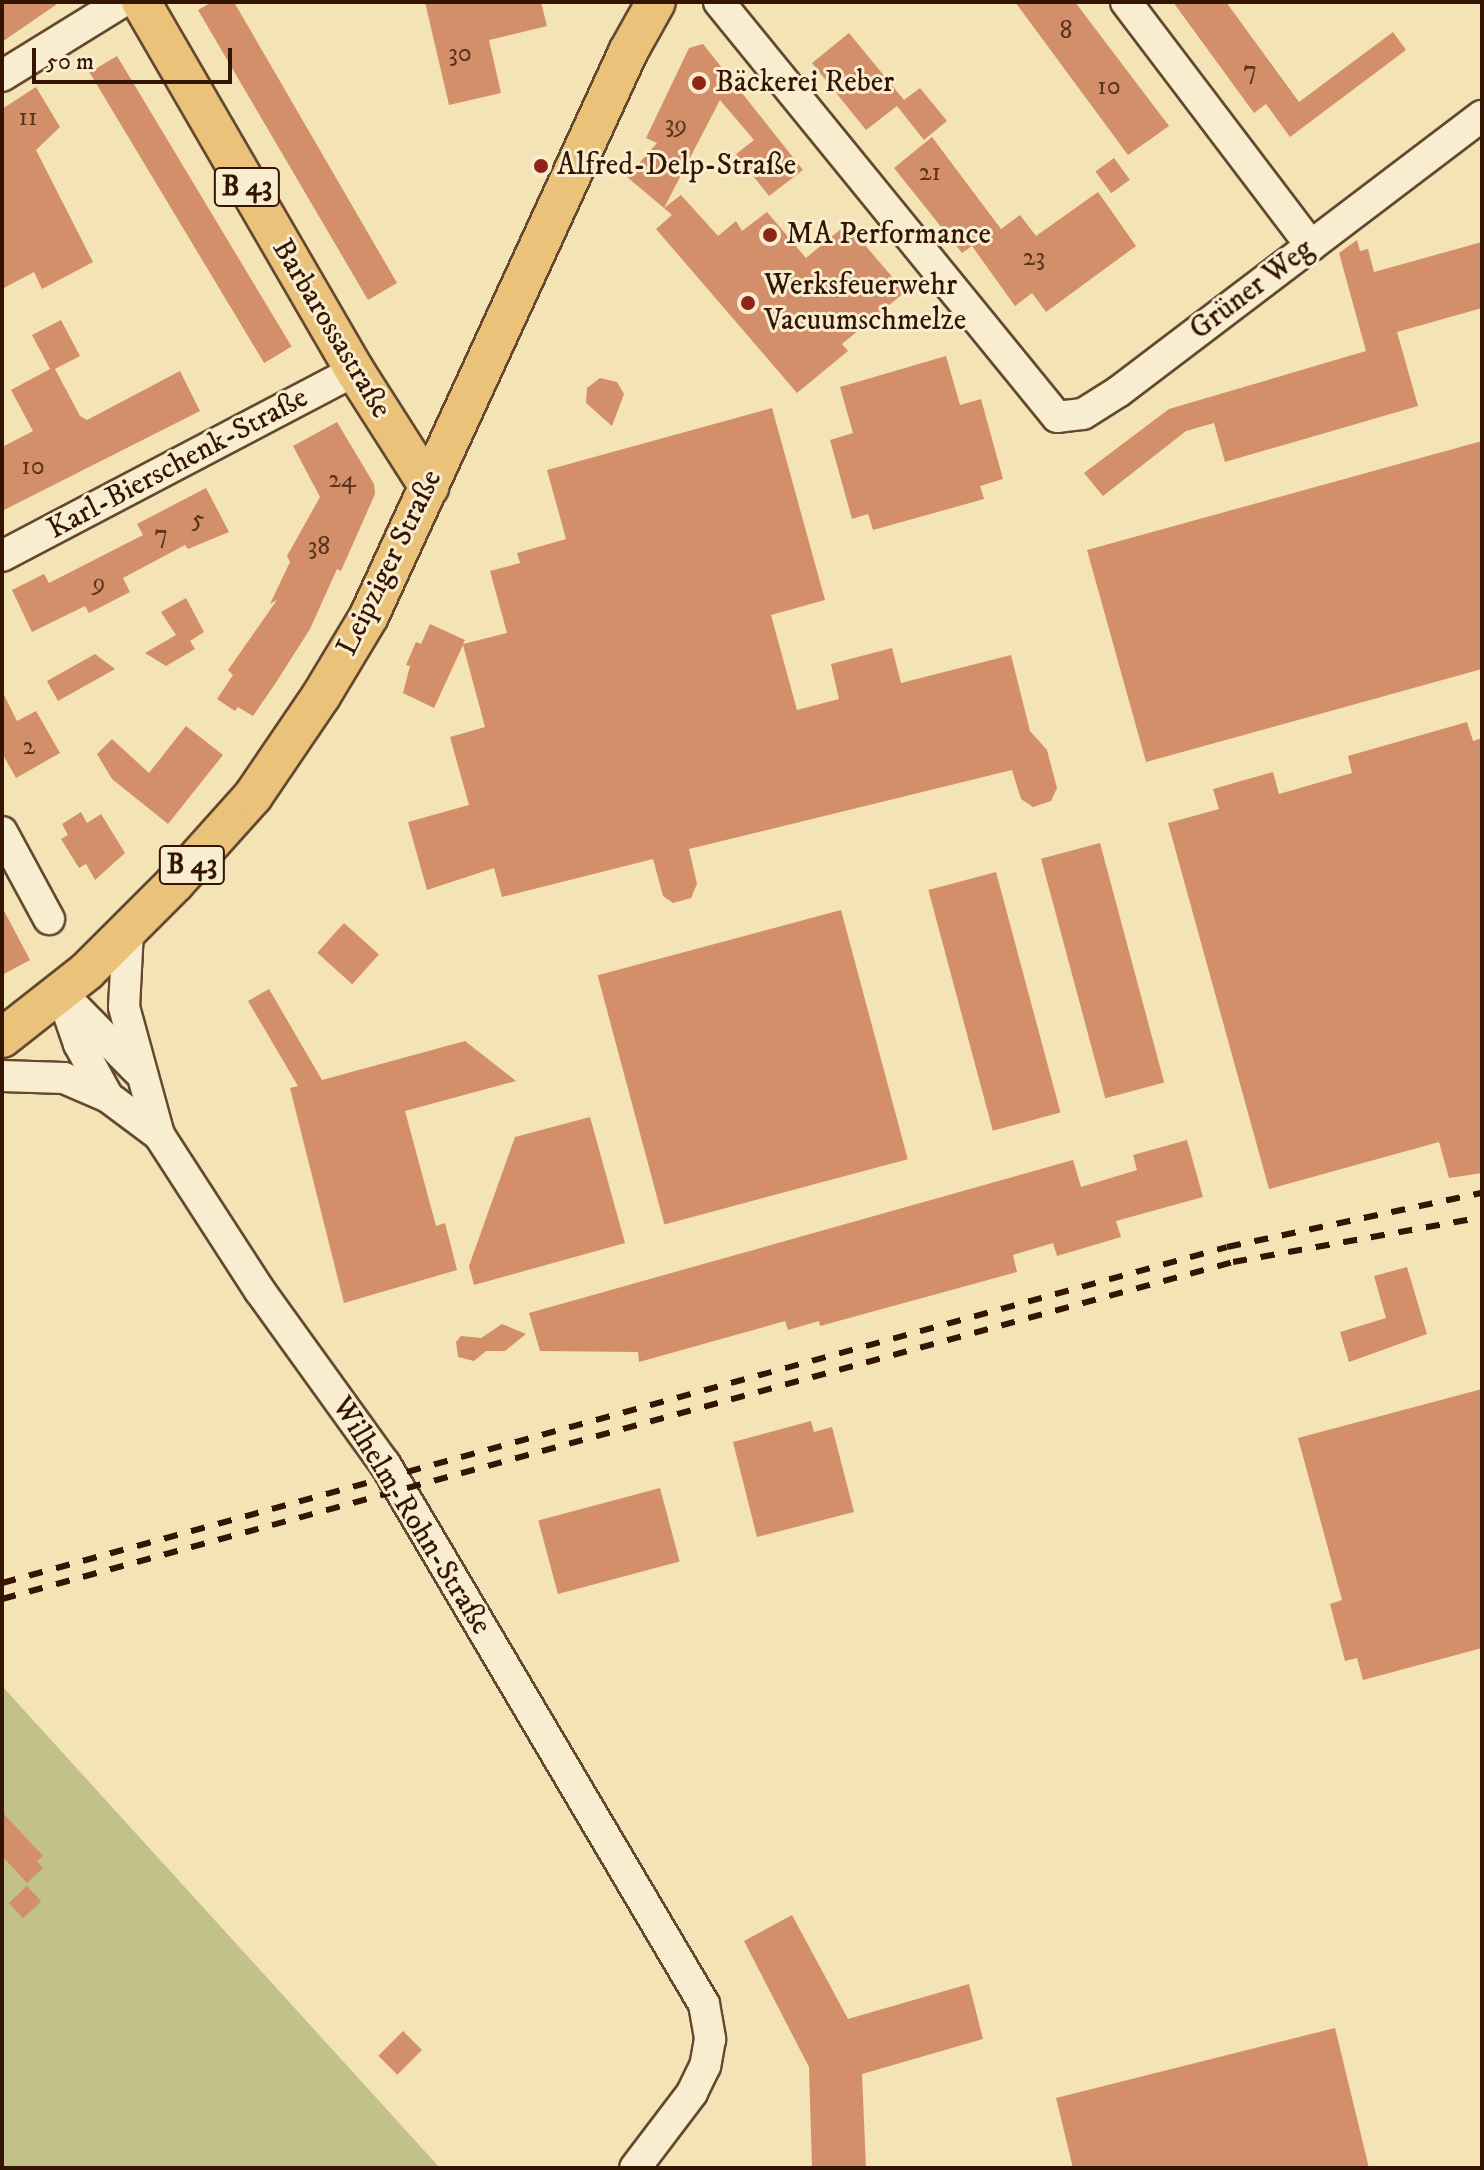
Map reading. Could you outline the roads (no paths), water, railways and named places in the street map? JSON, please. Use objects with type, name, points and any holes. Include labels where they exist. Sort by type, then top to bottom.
[{"type":"main road","name":"Barbarossastraße","points":[[141,2],[355,371],[429,487]]},
{"type":"main road","name":"Leipziger Straße","points":[[2,1038],[61,993],[128,931],[253,796],[321,696],[369,616],[628,52],[656,2]]},
{"type":"street","points":[[2,76],[122,2]]},
{"type":"street","name":"Grüner Weg","points":[[719,2],[1021,379],[1057,417],[1083,414],[1482,116]]},
{"type":"street","points":[[1126,2],[1311,246]]},
{"type":"street","name":"Karl-Bierschenk-Straße","points":[[2,556],[355,371]]},
{"type":"street","points":[[2,832],[49,919]]},
{"type":"street","name":"Wilhelm-Rohn-Straße","points":[[128,931],[124,1007],[159,1135],[260,1291],[385,1464],[704,2004],[710,2039],[692,2093],[635,2168]]},
{"type":"street","name":"Wilhelm-Rohn-Straße","points":[[61,993],[113,1041],[146,1081]]},
{"type":"street","name":"Wilhelm-Rohn-Straße","points":[[61,993],[79,1044],[108,1097]]},
{"type":"street","name":"Wilhelm-Rohn-Straße","points":[[2,1076],[64,1078],[108,1097],[159,1135]]},
{"type":"railway","points":[[2,1583],[1227,1247],[1482,1193]]},
{"type":"railway","points":[[2,1599],[1233,1262],[1482,1217]]},
{"type":"place","name":"Bäckerei Reber","points":[[699,83]]},
{"type":"place","name":"Alfred-Delp-Straße","points":[[541,166]]},
{"type":"place","name":"MA Performance","points":[[770,235]]},
{"type":"place","name":"Werksfeuerwehr Vacuumschmelze","points":[[748,303]]}]
